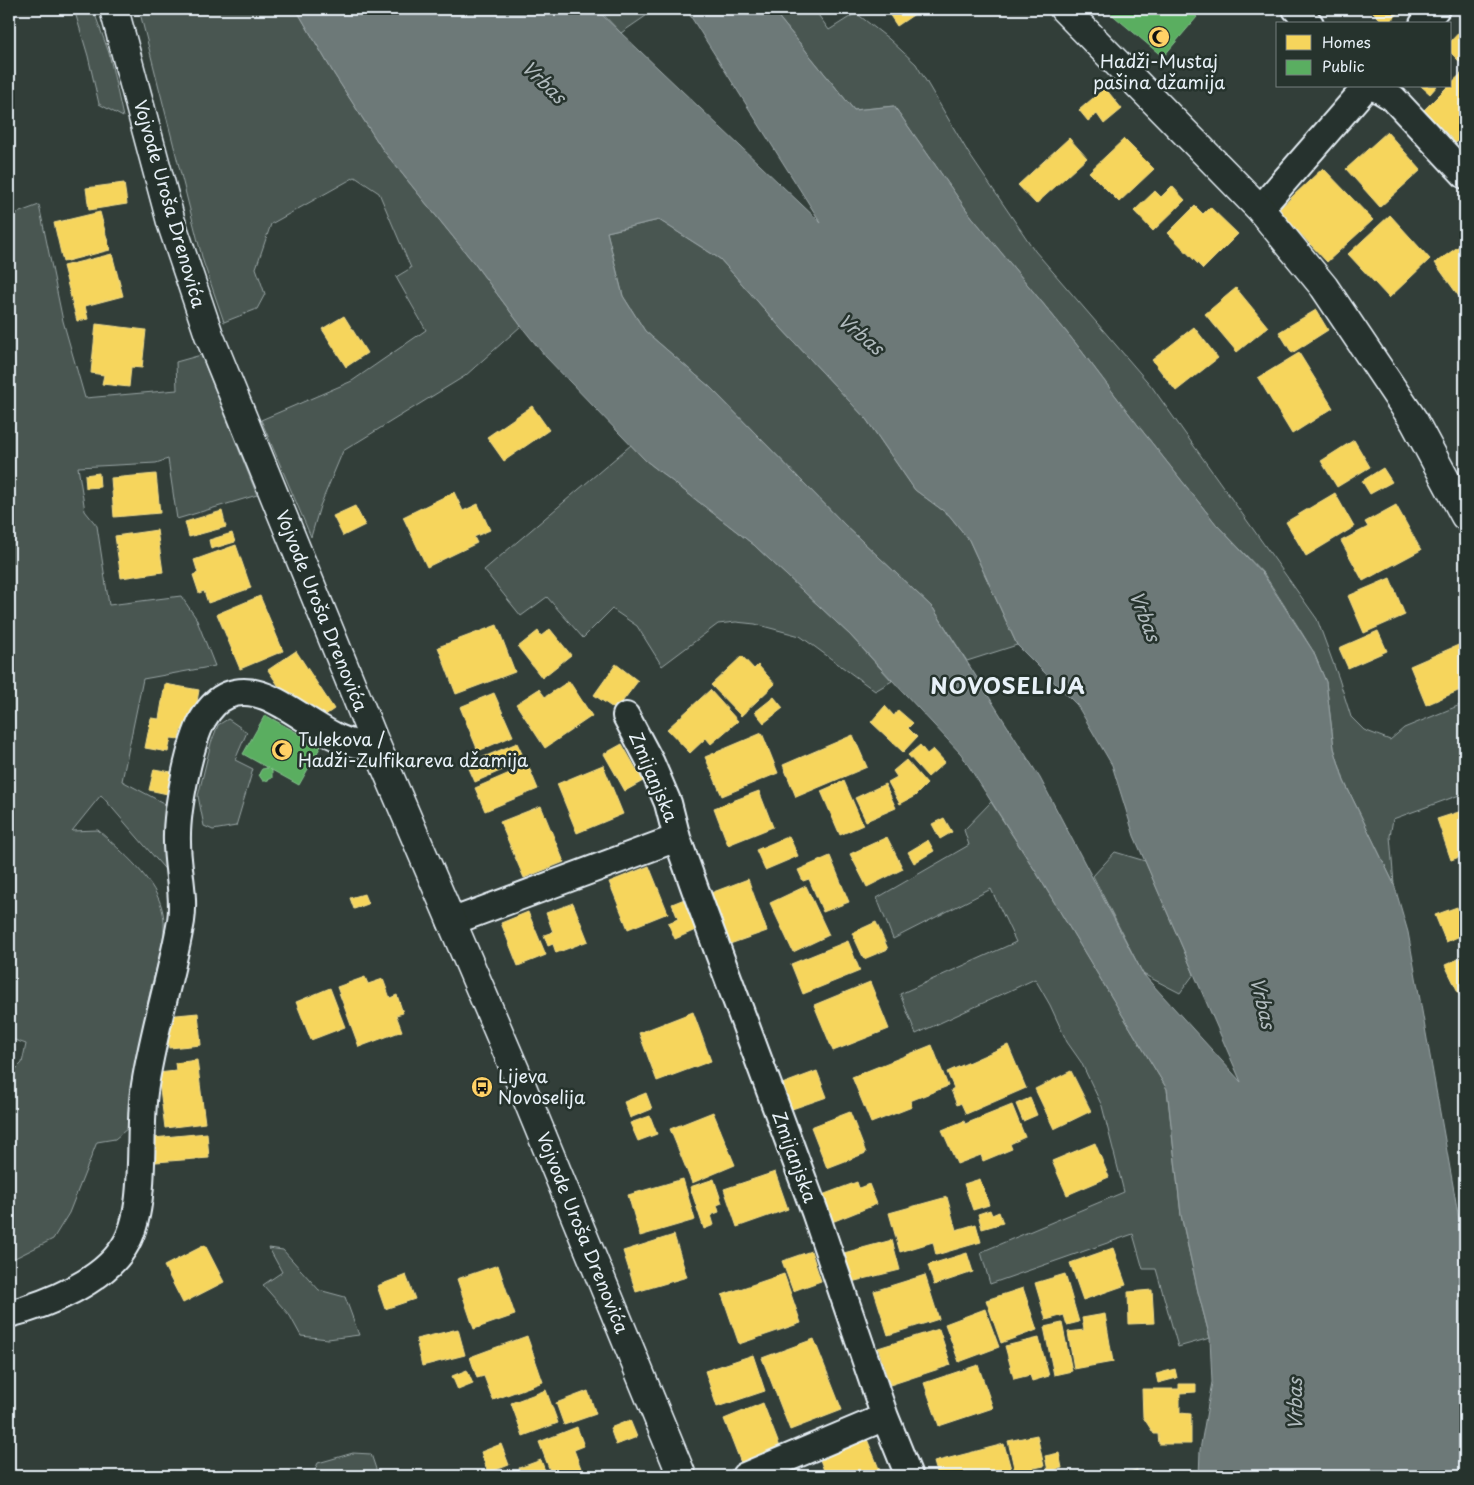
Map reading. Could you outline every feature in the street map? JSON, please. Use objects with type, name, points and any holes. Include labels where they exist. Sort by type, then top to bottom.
[{"type":"main road","name":"Vojvode Uroša Drenovića","points":[[114,9],[171,222],[196,299],[239,410],[376,745],[518,1077],[682,1476]]},
{"type":"main road","points":[[1064,9],[1260,209],[1324,287],[1414,420],[1465,516]]},
{"type":"street","points":[[1296,9],[1308,22]]},
{"type":"street","points":[[1425,22],[1436,9]]},
{"type":"street","points":[[1260,209],[1366,88]]},
{"type":"street","points":[[1374,88],[1393,98],[1465,175]]},
{"type":"street","points":[[9,1314],[29,1309],[62,1295],[94,1276],[111,1263],[124,1248],[134,1229],[138,1207],[144,1094],[154,1034],[181,918],[176,842],[178,815],[194,741],[210,708],[226,696],[243,691],[252,691],[276,701],[334,737],[357,745],[376,745]]},
{"type":"street","name":"Zmijanjska","points":[[626,716],[651,763],[668,803],[677,838],[815,1212],[885,1417],[909,1476]]},
{"type":"street","name":"Zmijanjska","points":[[451,922],[677,838]]},
{"type":"street","points":[[745,1476],[885,1417]]},
{"type":"shaded area","points":[[74,9],[93,9],[109,53],[123,117],[99,104],[88,56]]},
{"type":"shaded area","points":[[139,9],[296,9],[334,74],[383,150],[474,263],[521,326],[465,376],[343,451],[320,506],[311,537],[261,420],[352,381],[426,330],[396,277],[411,268],[379,193],[355,177],[271,224],[256,268],[265,294],[257,309],[224,322],[203,261]]},
{"type":"shaded area","points":[[598,9],[656,9],[621,33]]},
{"type":"shaded area","points":[[772,9],[814,9],[829,30],[856,13],[889,39],[916,64],[969,154],[1035,251],[1152,387],[1317,619],[1351,717],[1364,730],[1390,740],[1404,728],[1465,703],[1465,793],[1393,819],[1390,836],[1394,884],[1344,781],[1334,748],[1326,682],[1313,651],[1264,574],[1216,524],[1077,345],[968,212],[894,106],[854,110]]},
{"type":"shaded area","points":[[39,205],[63,321],[85,398],[177,390],[176,362],[201,355],[257,495],[177,519],[168,459],[156,463],[78,467],[85,511],[97,526],[109,605],[181,596],[196,618],[215,666],[143,679],[122,781],[169,806],[169,874],[101,795],[72,831],[98,830],[128,857],[154,889],[163,913],[164,933],[140,1043],[128,1128],[115,1139],[97,1142],[69,1213],[53,1239],[9,1261],[9,1075],[22,1063],[26,1044],[9,1038],[9,530],[16,527],[9,495],[9,216]]},
{"type":"shaded area","points":[[659,220],[720,259],[866,419],[915,490],[949,515],[969,540],[1017,645],[967,661],[933,608],[845,525],[711,388],[645,331],[623,296],[607,232]]},
{"type":"shaded area","points":[[631,445],[645,460],[754,545],[850,635],[892,681],[875,691],[800,636],[755,624],[736,622],[718,624],[662,666],[637,626],[612,609],[583,638],[547,597],[521,616],[484,570]]},
{"type":"shaded area","points":[[228,719],[247,732],[235,760],[253,769],[236,826],[213,830],[204,826],[198,796],[211,743],[218,725]]},
{"type":"shaded area","points":[[991,802],[1036,872],[1167,1089],[1181,1215],[1210,1338],[1178,1347],[1156,1269],[1143,1269],[1133,1234],[990,1284],[981,1252],[1124,1192],[1102,1106],[1081,1062],[1067,1042],[1050,1005],[1035,979],[916,1034],[900,994],[1016,942],[991,889],[893,939],[877,898],[969,845],[964,830]]},
{"type":"shaded area","points":[[1115,852],[1145,861],[1194,974],[1180,993],[1143,974],[1093,876]]},
{"type":"shaded area","points":[[269,1248],[283,1250],[319,1290],[345,1297],[359,1335],[328,1339],[301,1336],[290,1316],[263,1285],[282,1272]]},
{"type":"shaded area","points":[[353,1453],[371,1454],[377,1472],[374,1476],[312,1476],[318,1463]]},
{"type":"water","name":"Vrbas","points":[[296,9],[586,9],[600,13],[821,223],[686,9],[772,9],[854,110],[894,106],[968,212],[1077,345],[1216,524],[1263,574],[1313,651],[1326,682],[1334,748],[1344,781],[1394,884],[1408,932],[1465,1253],[1465,1476],[1199,1476],[1200,1450],[1212,1382],[1210,1338],[1181,1215],[1167,1089],[1036,872],[961,754],[850,635],[754,545],[645,460],[545,356],[474,263],[383,150],[334,74]],"holes":[[[659,220],[720,259],[866,419],[915,490],[949,515],[969,540],[1017,645],[1077,705],[1112,765],[1134,836],[1241,1082],[1143,974],[1040,778],[933,608],[845,525],[711,388],[645,331],[623,296],[607,232]]]},
{"type":"building: Homes","points":[[891,9],[922,9],[897,26],[887,11]]},
{"type":"building: Homes","points":[[1370,9],[1403,9],[1389,22],[1383,22]]},
{"type":"building: Homes","points":[[1465,26],[1465,67],[1452,54],[1452,40]]},
{"type":"building: Homes","points":[[1462,73],[1465,77],[1465,133],[1456,143],[1424,110],[1446,88],[1452,88],[1452,82]]},
{"type":"building: Homes","points":[[1105,88],[1122,109],[1104,124],[1097,114],[1088,121],[1079,110]]},
{"type":"building: Homes","points":[[1423,88],[1435,88],[1430,94]]},
{"type":"building: Homes","points":[[1387,132],[1421,170],[1380,207],[1346,169]]},
{"type":"building: Homes","points":[[1069,138],[1087,158],[1036,204],[1018,185]]},
{"type":"building: Homes","points":[[1124,139],[1154,169],[1119,202],[1089,172]]},
{"type":"building: Homes","points":[[1323,168],[1373,220],[1327,262],[1278,210]]},
{"type":"building: Homes","points":[[124,183],[127,204],[89,210],[86,188]]},
{"type":"building: Homes","points":[[1172,186],[1185,200],[1153,231],[1134,211],[1155,191],[1161,197]]},
{"type":"building: Homes","points":[[1195,206],[1203,214],[1210,207],[1238,234],[1203,269],[1168,233]]},
{"type":"building: Homes","points":[[100,212],[110,250],[63,262],[54,223]]},
{"type":"building: Homes","points":[[1390,215],[1430,259],[1389,298],[1348,254]]},
{"type":"building: Homes","points":[[1465,242],[1465,294],[1460,298],[1435,263]]},
{"type":"building: Homes","points":[[112,254],[123,296],[85,306],[88,319],[77,321],[63,266]]},
{"type":"building: Homes","points":[[1236,288],[1268,327],[1237,352],[1205,314]]},
{"type":"building: Homes","points":[[1316,310],[1328,330],[1292,353],[1279,332]]},
{"type":"building: Homes","points":[[344,316],[367,353],[346,367],[322,329]]},
{"type":"building: Homes","points":[[96,324],[146,330],[142,368],[131,367],[129,387],[102,384],[104,375],[91,373]]},
{"type":"building: Homes","points":[[1194,327],[1218,358],[1176,391],[1152,360]]},
{"type":"building: Homes","points":[[1299,353],[1333,408],[1292,434],[1258,378]]},
{"type":"building: Homes","points":[[532,406],[549,430],[504,461],[487,437]]},
{"type":"building: Homes","points":[[1354,440],[1370,467],[1337,487],[1321,461]]},
{"type":"building: Homes","points":[[1383,468],[1392,482],[1370,494],[1362,481]]},
{"type":"building: Homes","points":[[99,473],[100,487],[86,488],[85,475]]},
{"type":"building: Homes","points":[[156,474],[160,513],[114,517],[111,478]]},
{"type":"building: Homes","points":[[454,492],[463,511],[478,504],[490,530],[474,537],[477,543],[427,567],[403,517]]},
{"type":"building: Homes","points":[[1335,493],[1354,527],[1306,556],[1286,522]]},
{"type":"building: Homes","points":[[1396,505],[1421,550],[1363,581],[1341,541],[1368,527],[1365,522]]},
{"type":"building: Homes","points":[[355,506],[365,525],[343,536],[333,516]]},
{"type":"building: Homes","points":[[222,511],[226,527],[189,537],[185,522]]},
{"type":"building: Homes","points":[[157,530],[163,572],[121,578],[115,536]]},
{"type":"building: Homes","points":[[232,533],[235,542],[211,549],[209,540]]},
{"type":"building: Homes","points":[[236,545],[251,588],[208,603],[204,591],[199,593],[193,575],[198,573],[194,560]]},
{"type":"building: Homes","points":[[1390,578],[1405,615],[1364,633],[1348,596]]},
{"type":"building: Homes","points":[[260,596],[283,651],[240,669],[217,614]]},
{"type":"building: Homes","points":[[497,625],[515,672],[456,694],[438,647]]},
{"type":"building: Homes","points":[[550,629],[571,655],[542,678],[518,647],[538,631],[541,636]]},
{"type":"building: Homes","points":[[1378,631],[1387,651],[1348,668],[1339,648]]},
{"type":"building: Homes","points":[[1463,643],[1465,649],[1465,688],[1426,705],[1410,666]]},
{"type":"building: Homes","points":[[296,651],[334,709],[318,720],[290,703],[268,670]]},
{"type":"building: Homes","points":[[742,656],[754,669],[758,665],[775,684],[741,716],[711,685]]},
{"type":"building: Homes","points":[[616,664],[638,681],[616,710],[594,695]]},
{"type":"building: Homes","points":[[569,681],[592,716],[545,748],[516,704],[539,689],[545,697]]},
{"type":"building: Homes","points":[[165,684],[199,690],[192,731],[181,730],[179,739],[171,738],[168,752],[145,748],[151,718],[159,719]]},
{"type":"building: Homes","points":[[710,690],[738,721],[711,744],[706,738],[690,753],[667,729]]},
{"type":"building: Homes","points":[[494,693],[513,736],[478,751],[460,707]]},
{"type":"building: Homes","points":[[774,697],[783,708],[764,723],[755,712]]},
{"type":"building: Homes","points":[[885,706],[894,716],[898,710],[913,723],[908,728],[917,737],[903,752],[871,722]]},
{"type":"building: Homes","points":[[762,733],[778,773],[722,796],[705,757]]},
{"type":"building: Homes","points":[[853,735],[867,767],[796,797],[783,765]]},
{"type":"building: Homes","points":[[517,743],[525,760],[475,782],[467,764]]},
{"type":"building: Homes","points":[[622,744],[643,781],[625,791],[604,754]]},
{"type":"building: Homes","points":[[920,745],[927,754],[933,749],[945,762],[928,777],[908,755]]},
{"type":"building: Homes","points":[[906,760],[927,784],[915,796],[900,804],[888,782],[897,777],[893,771]]},
{"type":"building: Homes","points":[[528,765],[538,789],[485,811],[475,788]]},
{"type":"building: Homes","points":[[603,765],[623,814],[577,833],[557,784]]},
{"type":"building: Homes","points":[[154,769],[177,773],[172,795],[149,790]]},
{"type":"building: Homes","points":[[844,781],[863,825],[840,835],[821,791]]},
{"type":"building: Homes","points":[[885,784],[896,808],[866,821],[855,798]]},
{"type":"building: Homes","points":[[759,791],[773,827],[728,845],[714,808]]},
{"type":"building: Homes","points":[[541,806],[564,862],[524,878],[500,822]]},
{"type":"building: Homes","points":[[1465,810],[1465,855],[1451,860],[1437,819]]},
{"type":"building: Homes","points":[[944,818],[952,832],[940,839],[932,824]]},
{"type":"building: Homes","points":[[789,836],[798,856],[765,870],[756,850]]},
{"type":"building: Homes","points":[[887,837],[903,869],[867,887],[850,854]]},
{"type":"building: Homes","points":[[928,840],[934,851],[914,863],[908,852]]},
{"type":"building: Homes","points":[[830,856],[849,902],[823,912],[809,879],[803,881],[798,870]]},
{"type":"building: Homes","points":[[649,866],[668,913],[628,929],[609,882]]},
{"type":"building: Homes","points":[[748,879],[767,931],[727,945],[708,894]]},
{"type":"building: Homes","points":[[806,886],[829,935],[793,952],[770,903]]},
{"type":"building: Homes","points":[[364,894],[368,904],[354,909],[350,898]]},
{"type":"building: Homes","points":[[687,898],[700,928],[675,939],[668,923],[678,919],[672,904]]},
{"type":"building: Homes","points":[[573,903],[588,941],[556,953],[553,944],[548,946],[544,935],[553,932],[546,913]]},
{"type":"building: Homes","points":[[1457,907],[1465,934],[1446,942],[1435,915]]},
{"type":"building: Homes","points":[[528,912],[546,955],[518,966],[501,923]]},
{"type":"building: Homes","points":[[876,922],[888,949],[864,959],[852,933]]},
{"type":"building: Homes","points":[[848,941],[860,971],[803,994],[791,964]]},
{"type":"building: Homes","points":[[1465,956],[1465,995],[1461,998],[1445,965]]},
{"type":"building: Homes","points":[[365,977],[368,984],[383,979],[390,998],[397,995],[403,1013],[396,1015],[402,1031],[359,1047],[337,987]]},
{"type":"building: Homes","points":[[870,982],[889,1029],[833,1051],[814,1005]]},
{"type":"building: Homes","points":[[330,988],[345,1027],[311,1040],[296,1002]]},
{"type":"building: Homes","points":[[693,1012],[711,1061],[657,1081],[639,1033]]},
{"type":"building: Homes","points":[[198,1013],[201,1045],[169,1048],[166,1016]]},
{"type":"building: Homes","points":[[932,1045],[948,1086],[910,1101],[912,1107],[871,1123],[852,1077]]},
{"type":"building: Homes","points":[[1008,1045],[1026,1088],[966,1114],[961,1103],[957,1105],[951,1090],[954,1088],[947,1072]]},
{"type":"building: Homes","points":[[197,1060],[205,1123],[165,1128],[158,1073],[176,1071],[175,1063]]},
{"type":"building: Homes","points":[[817,1071],[827,1097],[792,1109],[782,1084]]},
{"type":"building: Homes","points":[[1071,1071],[1091,1111],[1054,1129],[1035,1089]]},
{"type":"building: Homes","points":[[646,1093],[652,1109],[630,1118],[624,1102]]},
{"type":"building: Homes","points":[[1030,1098],[1037,1115],[1023,1121],[1016,1104]]},
{"type":"building: Homes","points":[[1012,1105],[1025,1137],[1010,1144],[1012,1149],[983,1161],[981,1155],[957,1164],[942,1130],[964,1121],[965,1124]]},
{"type":"building: Homes","points":[[713,1112],[735,1165],[692,1183],[670,1129]]},
{"type":"building: Homes","points":[[850,1112],[866,1153],[827,1168],[811,1127]]},
{"type":"building: Homes","points":[[650,1116],[657,1134],[638,1141],[630,1123]]},
{"type":"building: Homes","points":[[207,1133],[209,1158],[156,1162],[153,1138]]},
{"type":"building: Homes","points":[[1095,1143],[1109,1177],[1067,1195],[1052,1161]]},
{"type":"building: Homes","points":[[775,1172],[788,1209],[737,1227],[724,1189]]},
{"type":"building: Homes","points":[[683,1179],[695,1220],[640,1236],[628,1195]]},
{"type":"building: Homes","points":[[714,1179],[722,1203],[717,1205],[719,1212],[711,1215],[714,1225],[704,1229],[690,1187]]},
{"type":"building: Homes","points":[[980,1179],[989,1205],[973,1210],[964,1184]]},
{"type":"building: Homes","points":[[857,1182],[859,1188],[869,1184],[877,1204],[832,1222],[822,1195]]},
{"type":"building: Homes","points":[[947,1197],[956,1230],[976,1224],[981,1242],[936,1255],[933,1242],[900,1252],[889,1213]]},
{"type":"building: Homes","points":[[990,1210],[992,1215],[999,1212],[1003,1223],[982,1229],[978,1214]]},
{"type":"building: Homes","points":[[674,1235],[687,1277],[636,1292],[623,1251]]},
{"type":"building: Homes","points":[[892,1240],[900,1270],[847,1283],[840,1254]]},
{"type":"building: Homes","points":[[205,1245],[224,1282],[183,1303],[164,1266]]},
{"type":"building: Homes","points":[[1113,1248],[1126,1285],[1083,1300],[1070,1263]]},
{"type":"building: Homes","points":[[811,1251],[821,1281],[793,1291],[782,1261]]},
{"type":"building: Homes","points":[[967,1253],[973,1272],[934,1285],[928,1265]]},
{"type":"building: Homes","points":[[498,1265],[515,1315],[474,1329],[457,1279]]},
{"type":"building: Homes","points":[[784,1274],[801,1323],[739,1344],[722,1295]]},
{"type":"building: Homes","points":[[1065,1274],[1079,1322],[1067,1325],[1064,1315],[1046,1320],[1035,1283]]},
{"type":"building: Homes","points":[[406,1275],[415,1299],[385,1309],[377,1286]]},
{"type":"building: Homes","points":[[925,1275],[939,1319],[888,1335],[874,1291]]},
{"type":"building: Homes","points":[[1023,1288],[1037,1330],[1001,1343],[986,1300]]},
{"type":"building: Homes","points":[[1152,1290],[1154,1323],[1129,1324],[1128,1292]]},
{"type":"building: Homes","points":[[985,1309],[999,1347],[959,1362],[945,1324]]},
{"type":"building: Homes","points":[[1105,1314],[1113,1362],[1074,1369],[1068,1332],[1084,1330],[1082,1318]]},
{"type":"building: Homes","points":[[1062,1323],[1072,1371],[1054,1375],[1044,1327]]},
{"type":"building: Homes","points":[[458,1329],[465,1355],[422,1366],[416,1339]]},
{"type":"building: Homes","points":[[939,1329],[951,1365],[890,1385],[878,1348]]},
{"type":"building: Homes","points":[[527,1336],[543,1382],[493,1400],[484,1376],[477,1378],[470,1357]]},
{"type":"building: Homes","points":[[1039,1338],[1049,1376],[1032,1381],[1030,1375],[1014,1379],[1005,1346]]},
{"type":"building: Homes","points":[[814,1339],[842,1410],[790,1430],[762,1358]]},
{"type":"building: Homes","points":[[753,1355],[765,1391],[717,1407],[705,1371]]},
{"type":"building: Homes","points":[[978,1365],[993,1408],[939,1426],[924,1383]]},
{"type":"building: Homes","points":[[1175,1369],[1177,1378],[1158,1383],[1156,1374]]},
{"type":"building: Homes","points":[[467,1370],[473,1384],[458,1390],[452,1376]]},
{"type":"building: Homes","points":[[1179,1384],[1196,1384],[1196,1392],[1180,1393],[1180,1413],[1191,1414],[1191,1444],[1159,1444],[1158,1434],[1154,1434],[1143,1417],[1142,1389],[1179,1389]]},
{"type":"building: Homes","points":[[546,1390],[558,1423],[523,1436],[511,1403]]},
{"type":"building: Homes","points":[[588,1391],[596,1414],[564,1425],[556,1403]]},
{"type":"building: Homes","points":[[763,1403],[780,1447],[741,1463],[724,1419]]},
{"type":"building: Homes","points":[[630,1420],[637,1437],[616,1445],[610,1428]]},
{"type":"building: Homes","points":[[577,1427],[584,1446],[574,1450],[584,1476],[552,1476],[539,1442]]},
{"type":"building: Homes","points":[[1037,1435],[1044,1466],[1015,1472],[1008,1441]]},
{"type":"building: Homes","points":[[867,1439],[882,1476],[826,1476],[819,1457]]},
{"type":"building: Homes","points":[[501,1444],[509,1465],[488,1473],[481,1452]]},
{"type":"building: Homes","points":[[1004,1444],[1013,1476],[938,1476],[934,1462]]},
{"type":"building: Homes","points":[[1059,1453],[1062,1468],[1048,1471],[1045,1456]]},
{"type":"building: Homes","points":[[541,1460],[547,1476],[522,1476],[519,1468]]},
{"type":"building: Homes","points":[[1137,1470],[1138,1476],[1111,1476]]},
{"type":"building: Public","name":"Hadži-Mustaj pašina džamija","points":[[1112,9],[1188,9],[1197,17],[1163,57],[1109,12]]},
{"type":"building: Public","name":"Tulekova / Hadži-Zulfikareva džamija","points":[[265,715],[321,746],[299,785],[270,769],[272,771],[272,778],[263,781],[259,775],[260,772],[262,769],[268,768],[243,754]]},
{"type":"place","name":"Hadži-Mustaj pašina džamija","points":[[1159,37]]},
{"type":"place","name":"Tulekova / Hadži-Zulfikareva džamija","points":[[282,750]]},
{"type":"place","name":"Lijeva Novoselija","points":[[482,1087]]},
{"type":"district","name":"NOVOSELIJA","points":[[1008,686]]}]
